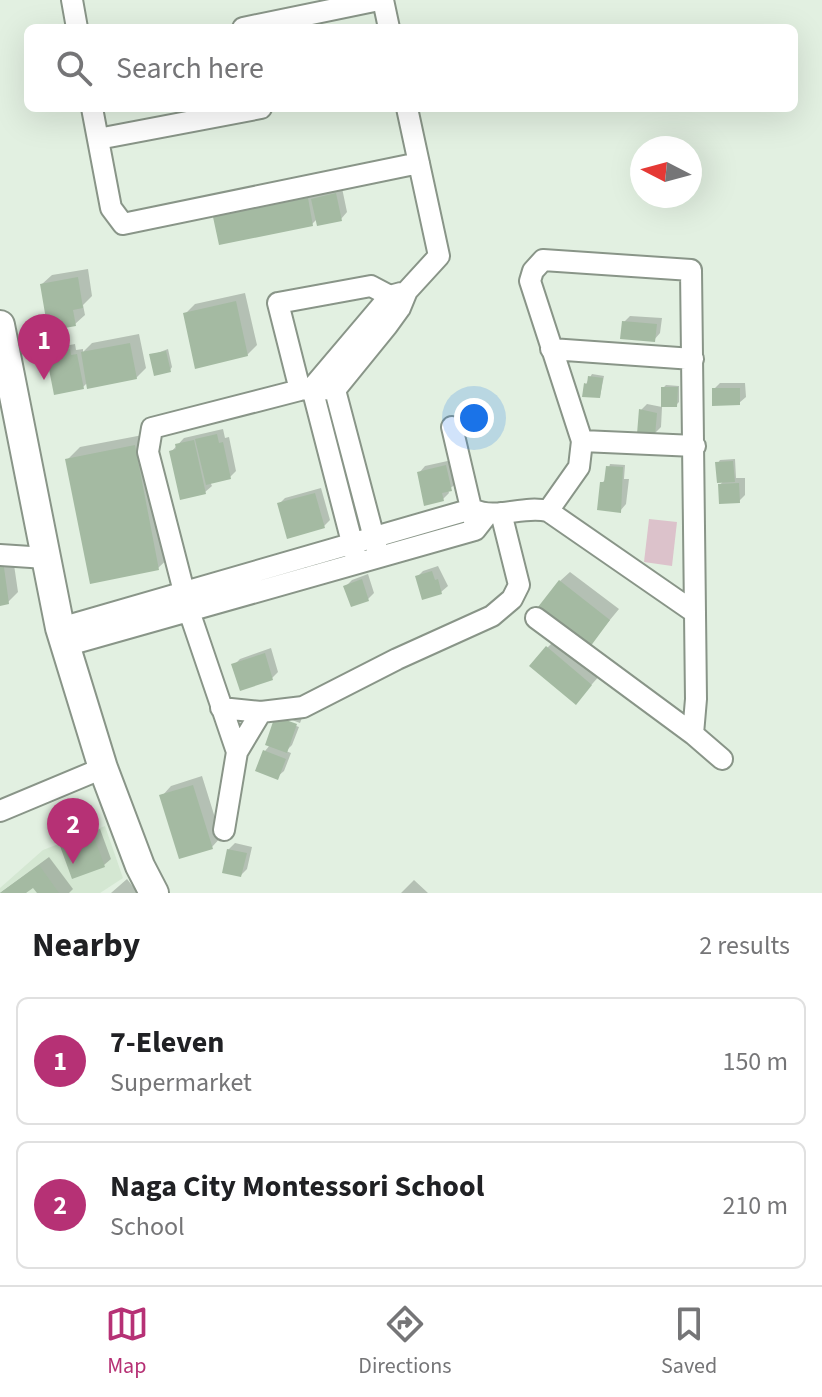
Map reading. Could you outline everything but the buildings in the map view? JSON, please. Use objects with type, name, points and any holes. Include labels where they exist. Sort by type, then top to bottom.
[{"type":"main road","points":[[0,325],[62,637],[103,768],[140,866],[154,893]]},
{"type":"street","points":[[72,0],[76,24]]},
{"type":"street","points":[[263,24],[381,0],[388,24]]},
{"type":"street","points":[[93,112],[111,208],[123,224],[419,163]]},
{"type":"street","points":[[98,139],[240,112]]},
{"type":"street","points":[[306,389],[439,256],[408,112]]},
{"type":"street","points":[[62,637],[187,601],[353,543],[376,547],[490,516],[542,509],[579,467],[582,441],[530,281],[533,271],[543,260],[691,270],[695,446],[696,699],[693,734]]},
{"type":"street","points":[[358,564],[278,303],[371,286],[399,298]]},
{"type":"street","points":[[376,547],[335,390],[399,298]]},
{"type":"street","points":[[551,349],[693,359]]},
{"type":"street","points":[[237,752],[187,601],[148,452],[152,428],[306,389],[335,390]]},
{"type":"street","points":[[221,708],[261,712],[303,707],[397,659],[492,616],[512,599],[519,585],[452,427]]},
{"type":"street","points":[[582,441],[695,446]]},
{"type":"street","points":[[542,509],[694,612]]},
{"type":"street","points":[[187,601],[358,564],[376,547]]},
{"type":"street","points":[[0,555],[46,558]]},
{"type":"street","points":[[536,618],[693,734],[722,759]]},
{"type":"street","points":[[224,830],[237,752],[261,712]]},
{"type":"street","points":[[0,811],[103,768]]},
{"type":"shaded area","points":[[649,519],[677,522],[672,566],[644,562]]},
{"type":"shaded area","points":[[105,826],[123,878],[100,893],[0,893],[0,888],[43,850]]},
{"type":"place","name":"7-Eleven","points":[[44,380]]},
{"type":"place","name":"Naga City Montessori School","points":[[73,864]]}]
